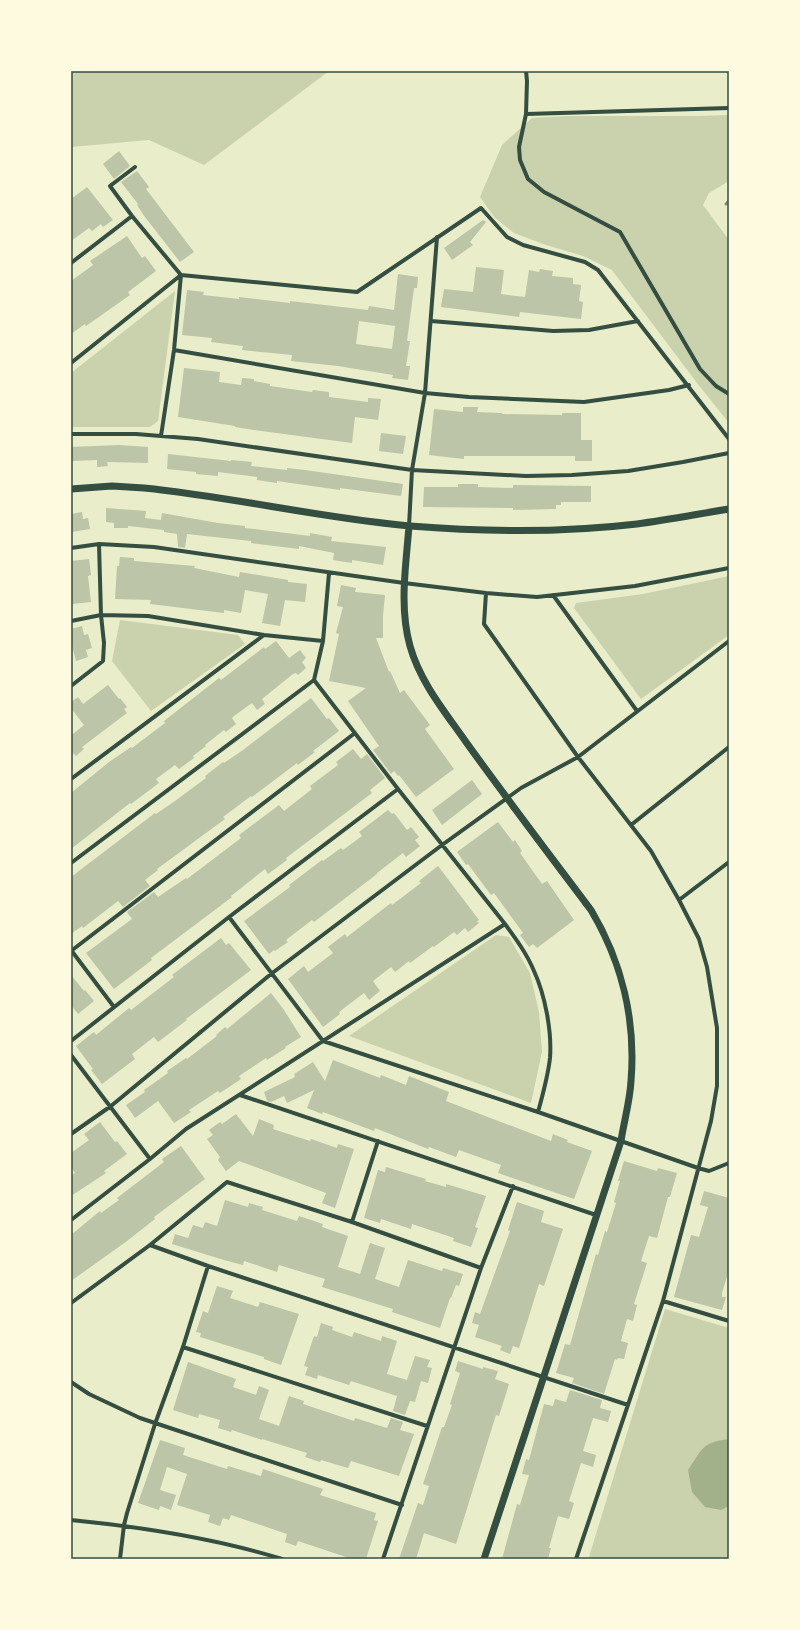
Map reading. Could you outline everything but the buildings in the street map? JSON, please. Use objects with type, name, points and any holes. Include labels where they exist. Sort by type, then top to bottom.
[{"type":"street","points":[[526,71],[526,114],[519,147],[520,160],[528,179],[544,192],[620,232],[700,369],[716,386],[729,394]]},
{"type":"street","points":[[526,114],[729,108]]},
{"type":"street","points":[[135,167],[110,186],[132,216],[181,275],[174,350],[161,436]]},
{"type":"street","points":[[71,363],[181,275],[357,292],[481,208],[507,237],[537,250],[579,260],[598,270],[689,385],[729,439]]},
{"type":"street","points":[[71,263],[132,216]]},
{"type":"street","points":[[437,237],[425,393],[412,470],[404,584],[405,625],[410,646],[416,664],[426,684],[439,704],[506,799],[591,910],[618,965],[628,1008],[633,1058],[630,1089],[621,1141],[484,1559]]},
{"type":"street","points":[[430,321],[553,331],[589,330],[638,321]]},
{"type":"street","points":[[174,350],[425,393],[509,400],[584,402],[669,390],[689,385]]},
{"type":"street","points":[[71,434],[161,436],[198,439],[412,470],[526,476],[572,475],[628,471],[729,453]]},
{"type":"street","points":[[71,489],[112,486],[144,488],[409,526],[496,531],[564,530],[637,524],[729,509]]},
{"type":"street","points":[[71,686],[103,661],[104,643],[101,615],[99,544]]},
{"type":"street","points":[[71,548],[99,544],[154,547],[404,584],[537,597],[635,586],[729,568]]},
{"type":"street","points":[[71,863],[314,680],[323,641],[329,573]]},
{"type":"street","points":[[486,593],[484,624],[578,757],[651,851],[679,900],[701,946],[707,967],[717,1028],[717,1086],[711,1121],[663,1301],[576,1559]]},
{"type":"street","points":[[553,595],[637,711]]},
{"type":"street","points":[[71,621],[101,615],[148,616],[264,635],[323,641]]},
{"type":"street","points":[[71,779],[264,635]]},
{"type":"street","points":[[71,1134],[111,1106],[272,974],[442,845],[521,788],[578,757],[729,641]]},
{"type":"street","points":[[314,680],[398,790],[505,924],[516,939],[534,970],[549,1024],[549,1063],[538,1112]]},
{"type":"street","points":[[114,1007],[71,951],[355,733]]},
{"type":"street","points":[[631,825],[729,746]]},
{"type":"street","points":[[71,1041],[229,917],[398,790]]},
{"type":"street","points":[[679,900],[729,862]]},
{"type":"street","points":[[229,917],[323,1041],[538,1112],[698,1168],[709,1171],[729,1162]]},
{"type":"street","points":[[71,1220],[186,1129],[505,924]]},
{"type":"street","points":[[71,1054],[150,1159]]},
{"type":"street","points":[[240,1095],[596,1215]]},
{"type":"street","points":[[352,1222],[378,1141]]},
{"type":"street","points":[[71,1303],[150,1245],[227,1182],[352,1222],[481,1268]]},
{"type":"street","points":[[383,1559],[481,1268],[513,1186]]},
{"type":"street","points":[[150,1245],[208,1266],[628,1405]]},
{"type":"street","points":[[120,1559],[124,1525],[155,1424],[183,1347],[208,1266]]},
{"type":"street","points":[[663,1301],[729,1321]]},
{"type":"street","points":[[183,1347],[427,1426]]},
{"type":"street","points":[[71,1382],[89,1394],[155,1424],[402,1505]]},
{"type":"street","points":[[71,1520],[124,1525],[168,1532],[282,1559]]},
{"type":"shaded area","points":[[71,71],[329,71],[204,165],[149,140],[71,147]]},
{"type":"shaded area","points":[[729,115],[729,181],[709,193],[703,205],[729,240],[729,423],[612,270],[583,256],[546,245],[514,233],[495,218],[480,197],[502,145],[532,118],[566,116]]},
{"type":"shaded area","points":[[175,291],[158,421],[150,427],[71,427],[71,373]]},
{"type":"shaded area","points":[[729,576],[729,635],[641,699],[574,608],[576,603],[643,594]]},
{"type":"shaded area","points":[[120,620],[238,635],[245,644],[151,711],[112,661]]},
{"type":"shaded area","points":[[496,935],[509,937],[530,973],[539,1012],[542,1052],[531,1103],[349,1036]]},
{"type":"shaded area","points":[[665,1309],[729,1328],[729,1559],[595,1559],[589,1557]]},
{"type":"shaded area","points":[[729,1439],[729,1506],[721,1510],[705,1507],[692,1492],[688,1470],[703,1448],[712,1443]]},
{"type":"railway","points":[[726,204],[729,201]]}]
